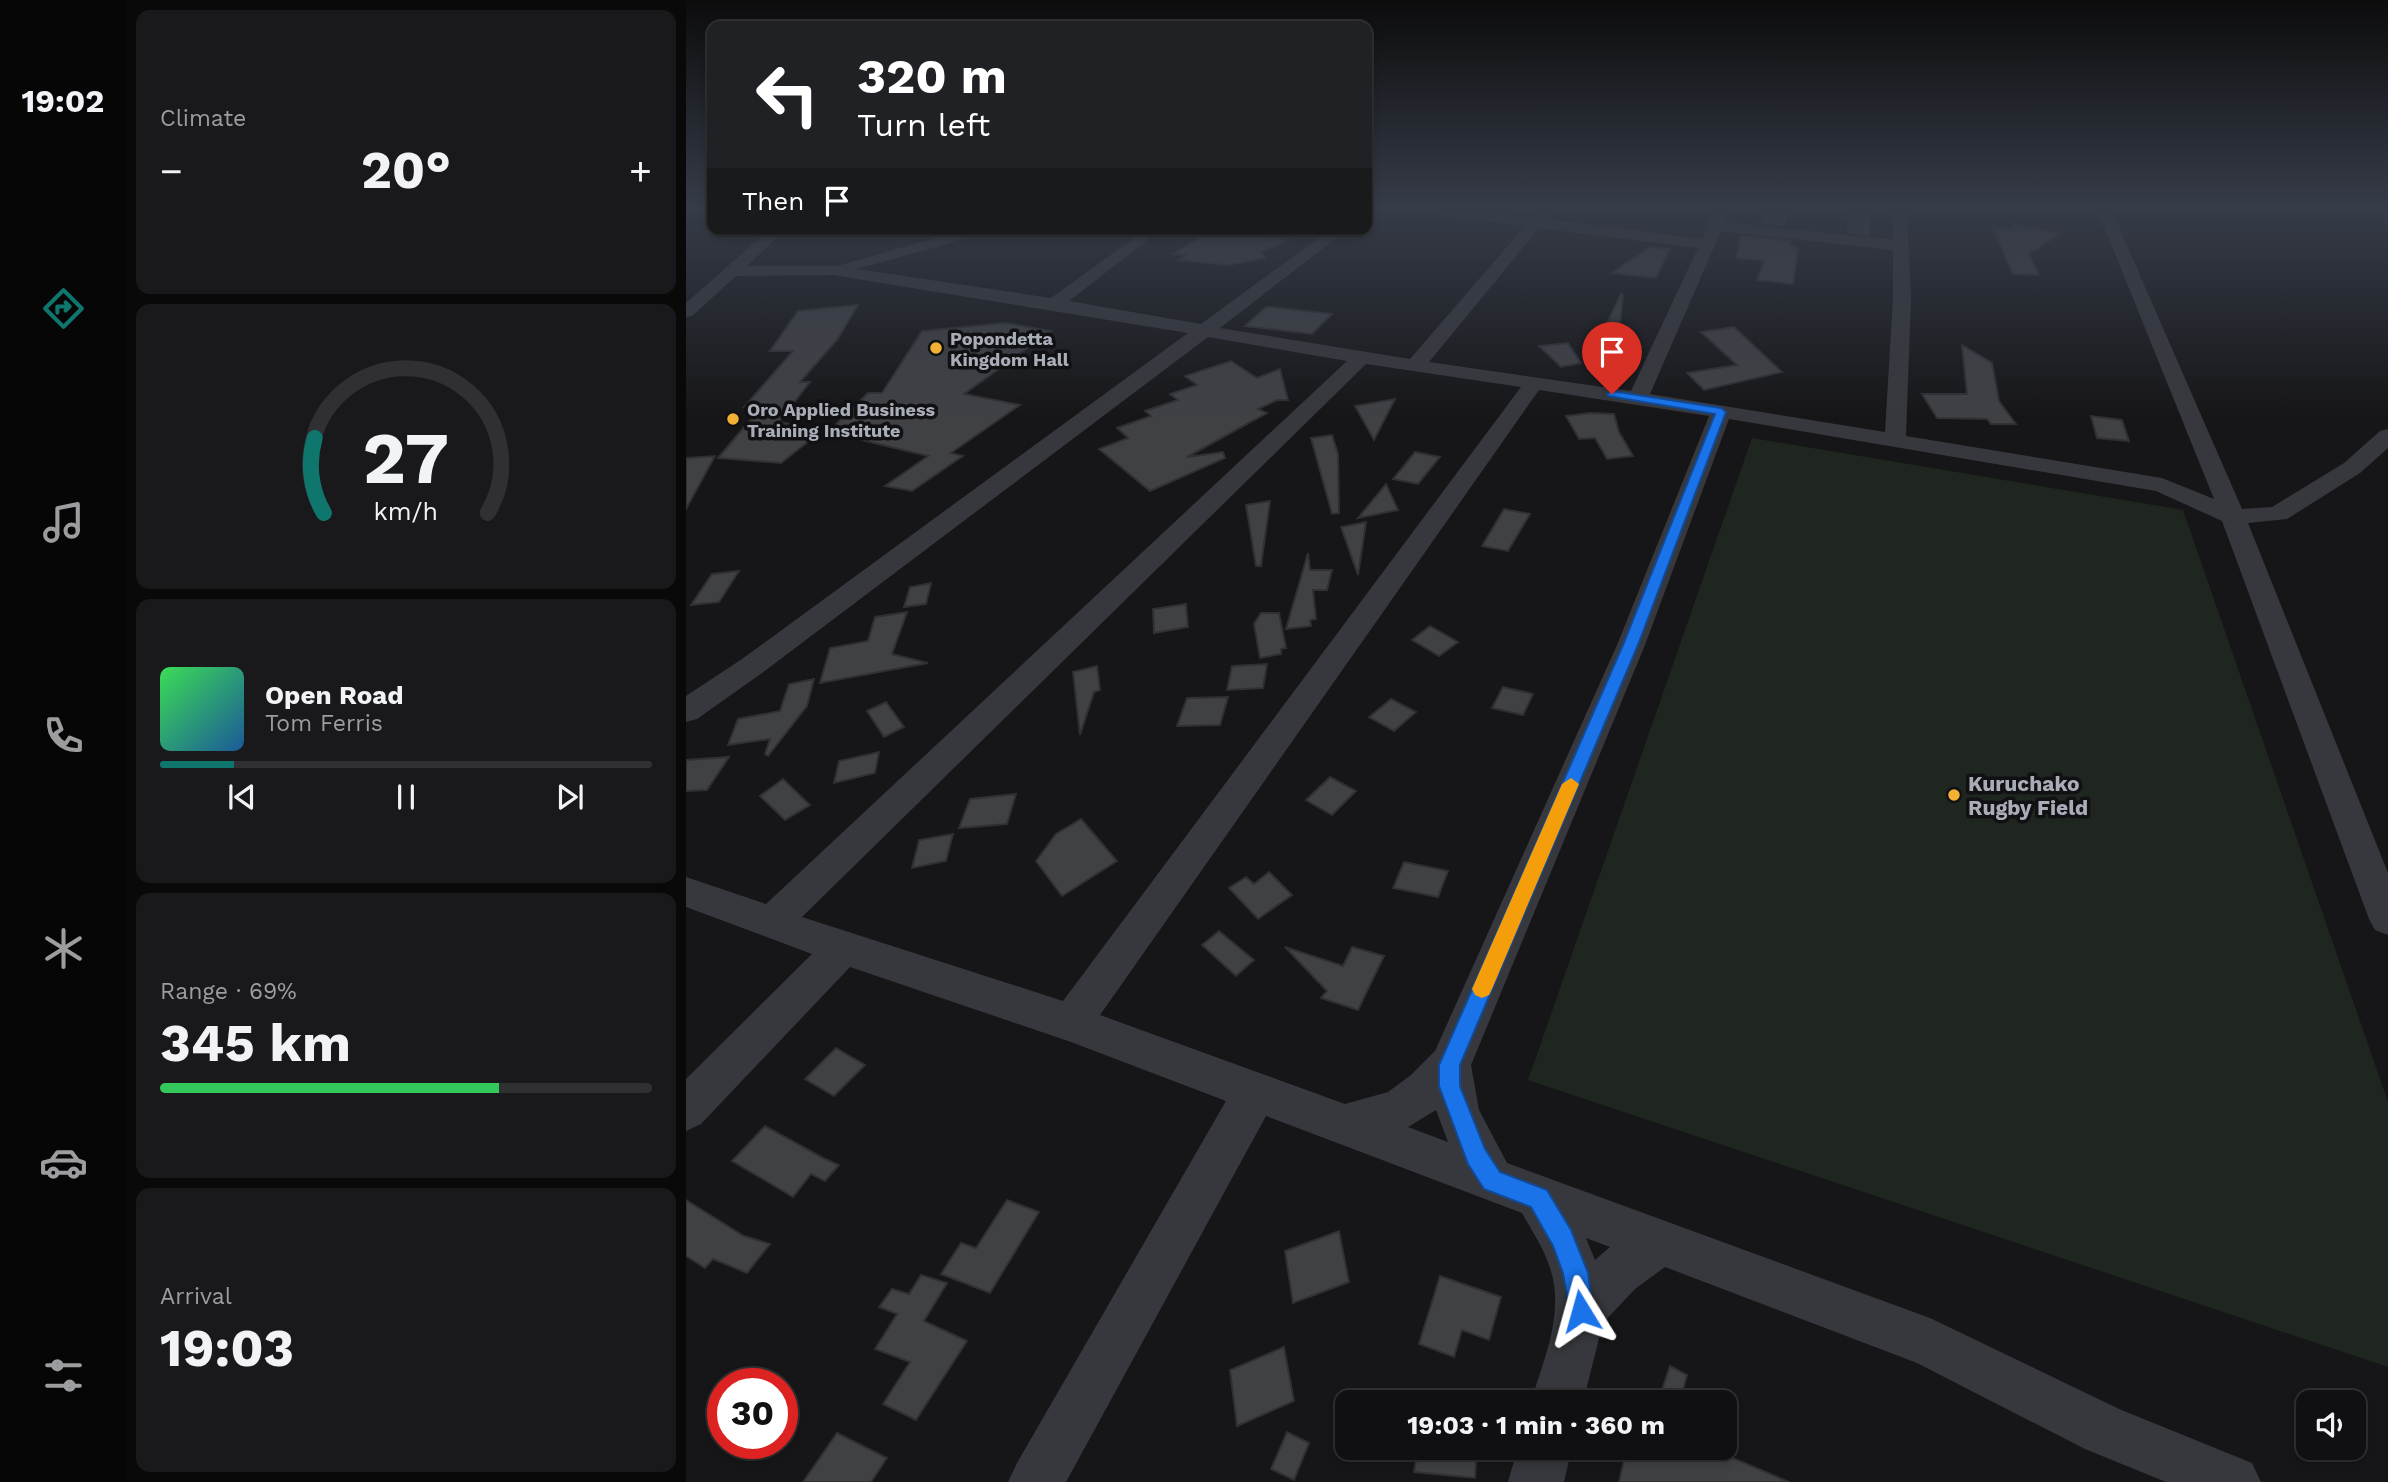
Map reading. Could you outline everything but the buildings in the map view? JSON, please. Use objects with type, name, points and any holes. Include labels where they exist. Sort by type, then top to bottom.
[{"type":"street","points":[[686,312],[723,278]]},
{"type":"street","points":[[886,278],[1054,304],[1362,358],[1638,398],[2162,485],[2233,517],[2277,514],[2352,468],[2388,436]]},
{"type":"street","points":[[1054,304],[1088,278]]},
{"type":"street","points":[[686,711],[763,657],[1274,278]]},
{"type":"street","points":[[1415,366],[1489,278]]},
{"type":"street","points":[[1638,398],[1692,278]]},
{"type":"street","points":[[1895,440],[1902,278]]},
{"type":"street","points":[[2133,278],[2233,517],[2388,919]]},
{"type":"street","points":[[771,923],[1362,358]]},
{"type":"street","points":[[1072,1023],[1534,383]]},
{"type":"street","points":[[1344,1126],[1385,1117],[1412,1104],[1431,1089],[1450,1065],[1630,645],[1721,412]]},
{"type":"street","points":[[686,892],[843,948],[1072,1023],[1930,1343],[2104,1430],[2233,1482]]},
{"type":"street","points":[[686,1109],[843,948]]},
{"type":"street","points":[[1450,1065],[1450,1086],[1465,1129],[1492,1181]]},
{"type":"street","points":[[1036,1482],[1256,1091]]},
{"type":"street","points":[[1539,1198],[1562,1239],[1575,1273],[1581,1311],[1560,1390]]},
{"type":"street","points":[[1581,1311],[1605,1283],[1633,1260],[1650,1248],[1663,1244]]},
{"type":"street","points":[[1535,1482],[1541,1460]]},
{"type":"shaded area","name":"Kuruchako Rugby Field","points":[[1752,438],[2183,510],[2388,1102],[2388,1367],[1528,1080]]},
{"type":"slow traffic","points":[[1482,989],[1571,784]]},
{"type":"place","name":"Popondetta Kingdom Hall","points":[[936,348]]},
{"type":"place","name":"Oro Applied Business Training Institute","points":[[733,419]]},
{"type":"place","name":"Kuruchako Rugby Field","points":[[1954,795]]},
{"type":"route","points":[[1581,1311],[1575,1273],[1562,1239],[1539,1198],[1492,1181],[1476,1156],[1450,1086],[1450,1065],[1630,645],[1721,412],[1612,394]]}]
